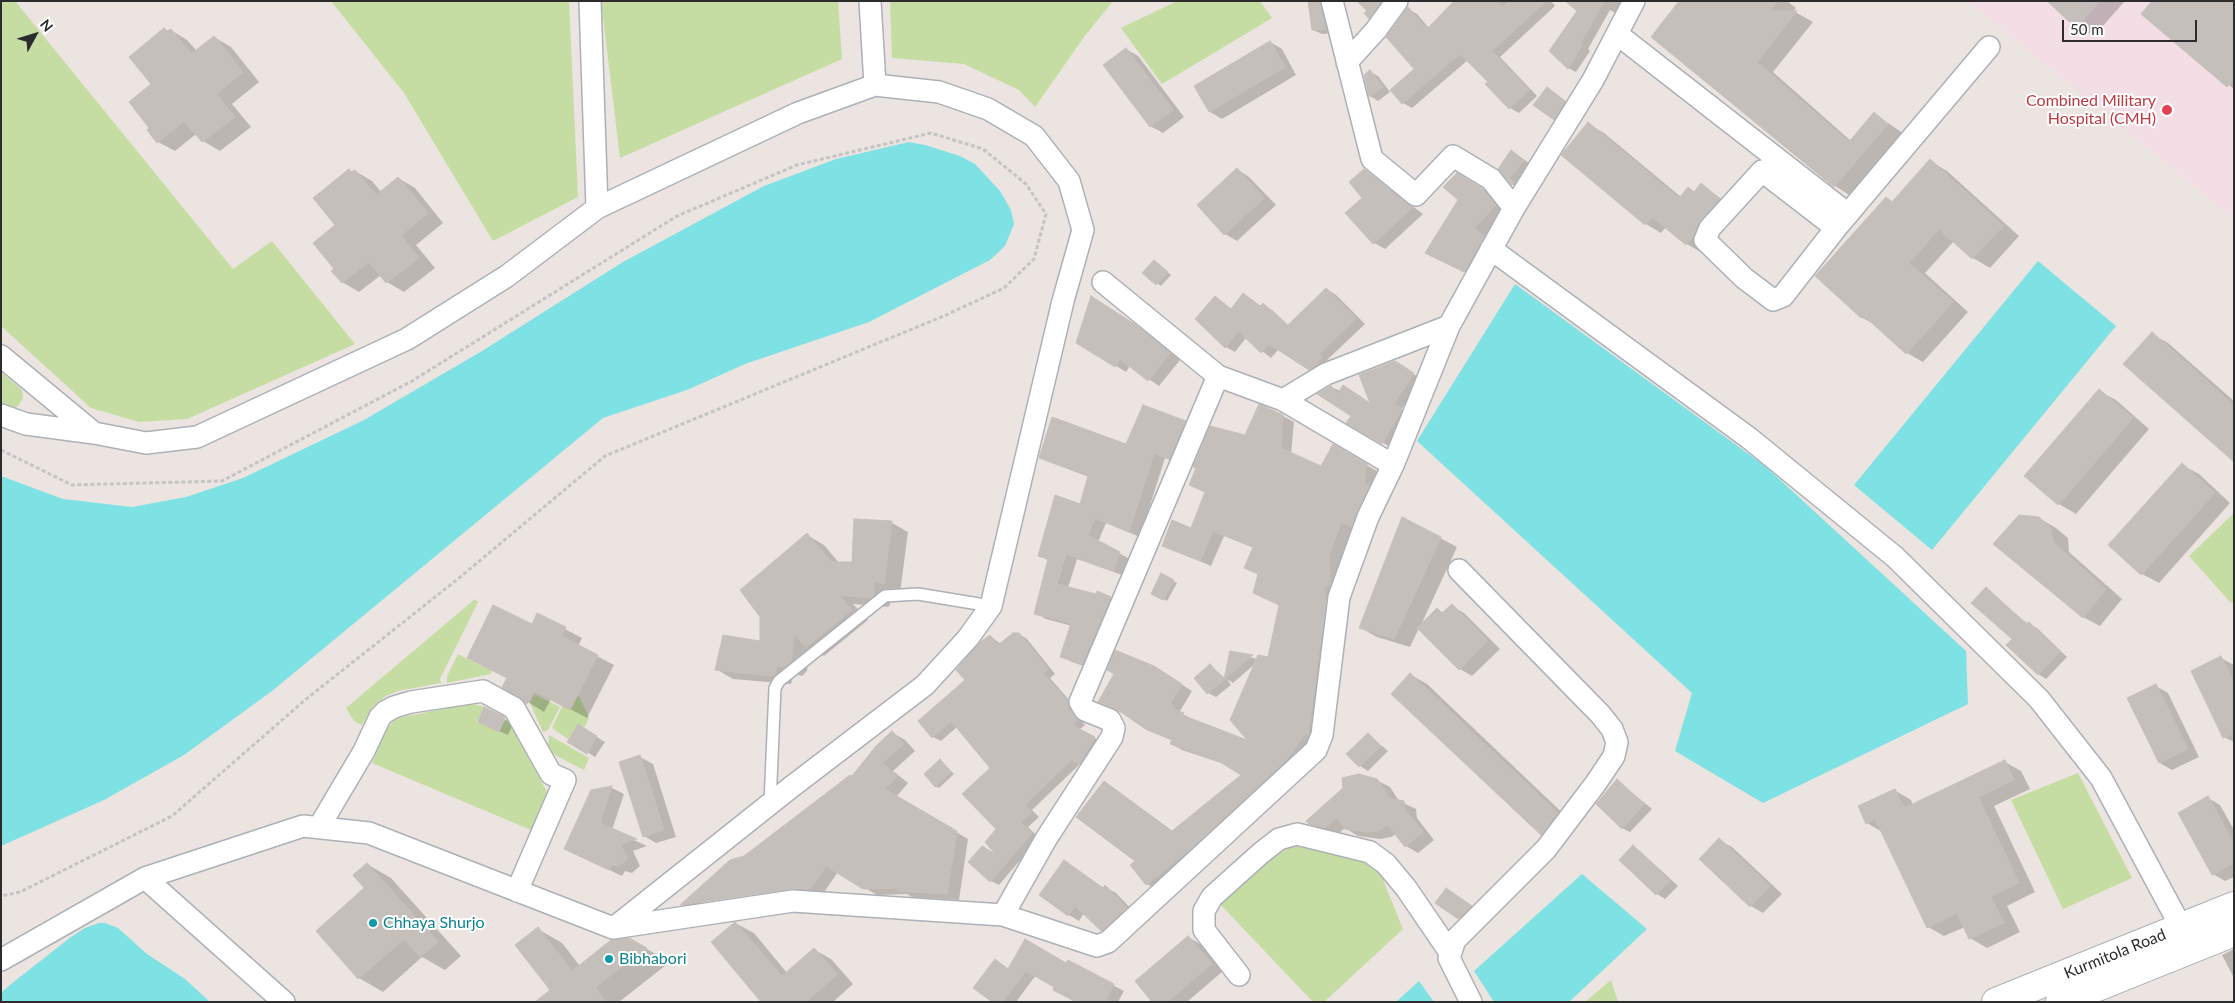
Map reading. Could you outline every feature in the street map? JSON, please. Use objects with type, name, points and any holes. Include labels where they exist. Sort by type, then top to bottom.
[{"type":"main road","name":"Kurmitola Road","points":[[1996,1002],[2234,906]]},
{"type":"main road","name":"Kurmitola Road","points":[[2060,1002],[2234,932]]},
{"type":"street","points":[[590,1],[597,208]]},
{"type":"street","points":[[870,1],[875,86]]},
{"type":"street","points":[[1332,1],[1372,159],[1416,195],[1453,156],[1491,179],[1514,208]]},
{"type":"street","points":[[1347,62],[1376,30],[1398,1]]},
{"type":"street","points":[[1,960],[145,878],[303,826],[369,833],[613,928],[793,901],[1003,914],[1097,946],[1108,942],[1316,750],[1322,735],[1339,597],[1368,517],[1393,465],[1449,326],[1514,208],[1593,80],[1634,1]]},
{"type":"street","points":[[1617,34],[1842,221]]},
{"type":"street","points":[[1842,221],[1762,171],[1710,228],[1705,240],[1744,278],[1773,300],[1783,296],[1842,221],[1989,48]]},
{"type":"street","points":[[1,415],[26,424],[146,442],[197,437],[407,340],[507,276],[597,208],[798,113],[875,86],[939,92],[988,109],[1034,136],[1069,181],[1083,230],[1063,301],[991,606],[968,638],[925,685],[613,928]]},
{"type":"street","points":[[1491,249],[1749,438],[1895,556],[2039,699],[2101,778],[2181,927]]},
{"type":"street","points":[[1103,282],[1218,376],[1283,400],[1393,465]]},
{"type":"street","points":[[1283,400],[1326,374],[1449,326]]},
{"type":"street","points":[[1,356],[94,433]]},
{"type":"street","points":[[1003,914],[1046,839],[1112,737],[1114,728],[1110,720],[1085,710],[1080,702],[1218,376]]},
{"type":"street","points":[[1460,570],[1600,714],[1612,729],[1618,742],[1614,756],[1601,776],[1546,849],[1455,940],[1449,951],[1449,958],[1471,1002]]},
{"type":"street","points":[[319,828],[364,751],[380,717],[385,712],[394,706],[410,702],[483,691],[514,708],[551,774],[565,780],[517,891]]},
{"type":"street","points":[[1239,975],[1204,930],[1204,911],[1212,897],[1261,853],[1279,839],[1297,834],[1370,852],[1386,864],[1406,888],[1449,951]]},
{"type":"street","points":[[145,878],[284,1002]]},
{"type":"lane","points":[[770,804],[775,688],[779,681],[885,596],[918,594],[991,606]]},
{"type":"path","points":[[1,450],[72,485],[222,481],[412,381],[677,216],[797,165],[931,133],[983,148],[1026,184],[1046,214],[1034,259],[1004,288],[946,315],[605,456],[459,578],[305,700],[172,816],[20,892],[1,896]]},
{"type":"shaded area","name":"Combined Military Hospital (CMH)","points":[[1968,1],[2234,1],[2234,219]]},
{"type":"green space","points":[[4,1],[15,1],[233,269],[272,241],[355,344],[187,419],[139,422],[91,408],[1,326],[1,3]]},
{"type":"green space","points":[[331,1],[569,1],[578,197],[493,241],[404,93]]},
{"type":"green space","points":[[601,1],[838,1],[842,59],[620,158]]},
{"type":"green space","points":[[890,1],[1113,1],[1084,37],[1035,107],[1019,90],[964,64],[892,58]]},
{"type":"green space","points":[[1177,1],[1260,1],[1272,18],[1162,84],[1121,28]]},
{"type":"green space","points":[[1,372],[22,390],[23,398],[18,406],[9,411],[1,408]]},
{"type":"green space","points":[[2234,513],[2234,600],[2231,603],[2189,556]]},
{"type":"green space","points":[[475,599],[478,602],[440,679],[441,683],[398,691],[386,696],[373,706],[362,725],[354,721],[346,708]]},
{"type":"green space","points":[[458,654],[483,667],[485,664],[492,668],[491,674],[447,683],[447,676]]},
{"type":"green space","points":[[569,692],[579,696],[589,717],[585,727],[578,724],[568,739],[552,728]]},
{"type":"green space","points":[[534,694],[560,707],[548,730],[543,732],[530,703]]},
{"type":"green space","points":[[469,703],[484,707],[477,722],[499,732],[507,717],[548,794],[531,830],[372,763],[386,730],[395,719]]},
{"type":"green space","points":[[549,735],[589,758],[584,770],[553,754],[548,746]]},
{"type":"green space","points":[[2078,773],[2132,878],[2063,909],[2011,800]]},
{"type":"green space","points":[[1279,840],[1373,855],[1403,929],[1324,1002],[1313,1002],[1218,902]]},
{"type":"green space","points":[[1611,980],[1618,1002],[1585,1002]]},
{"type":"water","points":[[909,142],[960,156],[975,164],[1000,191],[1011,210],[1014,224],[1005,246],[990,260],[869,322],[745,364],[687,390],[603,418],[272,691],[184,755],[104,800],[1,846],[1,476],[63,499],[132,507],[186,497],[243,478],[364,420],[482,351],[623,262],[764,186],[836,159]]},
{"type":"water","points":[[2038,261],[2116,326],[1932,550],[1854,485]]},
{"type":"water","points":[[1515,284],[1765,466],[1966,651],[1968,704],[1763,803],[1675,751],[1692,693],[1417,441]]},
{"type":"water","points":[[1582,874],[1647,929],[1569,1002],[1494,1002],[1474,971]]},
{"type":"water","points":[[105,923],[118,928],[147,954],[185,979],[210,1002],[1,1002],[1,993],[11,984],[71,937],[85,928]]},
{"type":"water","points":[[1419,981],[1434,1002],[1396,1002]]},
{"type":"building","points":[[1308,1],[1320,1],[1326,29],[1312,30]]},
{"type":"building","points":[[1357,1],[1381,1],[1369,19],[1364,13],[1367,11]]},
{"type":"building","points":[[1454,1],[1496,1],[1502,8],[1509,1],[1546,1],[1492,51],[1529,90],[1509,109],[1485,84],[1488,82],[1460,54],[1402,104],[1390,90],[1414,69],[1386,37],[1408,7],[1427,29]]},
{"type":"building","points":[[1565,1],[1604,1],[1568,69],[1549,51],[1577,11]]},
{"type":"building","points":[[1679,1],[1777,1],[1770,11],[1797,11],[1757,62],[1849,142],[1874,112],[1888,124],[1834,187],[1651,37]]},
{"type":"building","points":[[2047,1],[2100,1],[2076,28]]},
{"type":"building","points":[[2152,1],[2234,1],[2234,79],[2227,87],[2141,14]]},
{"type":"building","points":[[164,28],[167,31],[171,29],[191,54],[214,36],[243,72],[216,94],[235,117],[202,142],[184,121],[157,143],[147,130],[149,128],[129,102],[151,84],[129,57]]},
{"type":"building","points":[[1270,41],[1285,67],[1209,112],[1194,86]]},
{"type":"building","points":[[1126,48],[1173,110],[1150,127],[1103,65]]},
{"type":"building","points":[[1370,70],[1383,87],[1369,97],[1364,75]]},
{"type":"building","points":[[1547,87],[1565,101],[1554,120],[1533,105]]},
{"type":"building","points":[[1588,122],[1679,198],[1688,187],[1694,192],[1701,183],[1720,199],[1701,220],[1686,245],[1652,217],[1645,225],[1561,155]]},
{"type":"building","points":[[1511,150],[1524,160],[1509,179],[1514,182],[1512,185],[1498,169]]},
{"type":"building","points":[[1930,159],[2003,226],[1972,259],[1939,229],[1909,263],[1953,302],[1906,354],[1863,315],[1861,318],[1815,276],[1886,197],[1892,202]]},
{"type":"building","points":[[1237,168],[1264,198],[1224,235],[1197,205]]},
{"type":"building","points":[[349,169],[351,172],[355,170],[376,195],[398,177],[428,213],[401,235],[419,258],[386,283],[369,262],[342,283],[331,271],[334,269],[313,243],[335,225],[313,198]]},
{"type":"building","points":[[1364,169],[1413,207],[1373,244],[1345,213],[1362,198],[1349,182]]},
{"type":"building","points":[[1457,173],[1483,189],[1496,205],[1474,228],[1484,236],[1464,272],[1425,253],[1458,200],[1443,187]]},
{"type":"building","points":[[1154,260],[1168,272],[1156,285],[1142,273]]},
{"type":"building","points":[[1326,288],[1356,318],[1319,354],[1322,356],[1316,366],[1309,370],[1269,344],[1261,353],[1238,331],[1225,348],[1195,319],[1215,296],[1231,309],[1243,293],[1260,306],[1263,303],[1287,326]]},
{"type":"building","points":[[1091,296],[1136,325],[1170,353],[1148,381],[1120,359],[1115,367],[1076,343]]},
{"type":"building","points":[[2152,332],[2234,405],[2234,462],[2123,364]]},
{"type":"building","points":[[1395,361],[1414,373],[1394,404],[1402,409],[1382,444],[1346,423],[1351,416],[1317,394],[1331,386],[1338,394],[1343,385],[1370,403],[1359,375]]},
{"type":"building","points":[[2099,389],[2133,418],[2058,505],[2024,476]]},
{"type":"building","points":[[1259,404],[1283,415],[1281,448],[1321,466],[1333,444],[1367,464],[1364,483],[1369,486],[1351,526],[1341,522],[1329,556],[1330,585],[1324,586],[1326,601],[1308,735],[1305,734],[1287,759],[1192,848],[1146,885],[1130,865],[1135,861],[1076,817],[1104,781],[1172,831],[1241,775],[1220,762],[1170,744],[1172,740],[1147,730],[1115,708],[1098,702],[1114,674],[1107,670],[1115,650],[1154,666],[1182,684],[1170,704],[1174,706],[1173,709],[1184,713],[1182,715],[1247,740],[1230,720],[1258,655],[1268,657],[1279,605],[1253,593],[1258,574],[1244,568],[1253,547],[1213,531],[1200,561],[1162,546],[1172,520],[1191,528],[1205,492],[1189,485],[1196,468],[1193,467],[1210,426],[1245,435]]},
{"type":"building","points":[[1143,405],[1186,421],[1169,459],[1154,453],[1129,532],[1095,518],[1088,535],[1120,552],[1114,571],[1066,554],[1057,584],[1096,594],[1097,591],[1111,597],[1082,664],[1060,657],[1071,623],[1034,614],[1048,559],[1038,556],[1055,495],[1080,504],[1088,476],[1039,458],[1052,417],[1126,444]]},
{"type":"building","points":[[2182,463],[2215,493],[2141,575],[2108,545]]},
{"type":"building","points":[[2019,515],[2039,517],[2051,528],[2053,542],[2106,589],[2083,618],[1993,544]]},
{"type":"building","points":[[1402,517],[1441,537],[1394,639],[1359,628]]},
{"type":"building","points":[[854,519],[892,521],[884,584],[874,581],[874,595],[871,598],[839,595],[852,610],[806,647],[794,634],[791,662],[785,667],[777,666],[774,676],[715,670],[723,635],[760,641],[760,617],[740,590],[807,533],[831,562],[852,562]]},
{"type":"building","points":[[1161,573],[1174,580],[1163,600],[1151,594]]},
{"type":"building","points":[[1986,587],[2026,624],[2029,622],[2060,652],[2038,675],[2006,645],[2012,639],[1971,603]]},
{"type":"building","points":[[1452,604],[1488,641],[1459,670],[1417,628],[1437,608],[1442,613]]},
{"type":"building","points":[[493,605],[532,624],[537,613],[566,627],[561,636],[598,655],[570,710],[534,691],[527,704],[502,687],[507,678],[467,658]]},
{"type":"building","points":[[1013,633],[1019,633],[1048,669],[1043,674],[1068,701],[1069,709],[1078,720],[1072,725],[1095,737],[1079,764],[1071,760],[1025,805],[1032,812],[1021,822],[1032,833],[990,882],[968,862],[982,846],[995,854],[985,842],[996,829],[962,794],[990,768],[951,721],[932,738],[918,721],[965,680],[956,670],[979,643],[990,635],[998,645]]},
{"type":"building","points":[[1230,651],[1253,655],[1224,679]]},
{"type":"building","points":[[2221,656],[2234,683],[2234,733],[2223,738],[2191,671]]},
{"type":"building","points":[[1210,664],[1224,680],[1207,694],[1194,678]]},
{"type":"building","points":[[1410,673],[1558,813],[1541,835],[1391,694]]},
{"type":"building","points":[[2156,684],[2188,749],[2159,763],[2127,698]]},
{"type":"building","points":[[484,707],[505,717],[499,732],[478,722]]},
{"type":"building","points":[[578,724],[597,736],[587,754],[567,742]]},
{"type":"building","points":[[892,731],[904,744],[882,763],[897,776],[885,789],[957,831],[947,894],[898,891],[900,888],[863,889],[826,866],[810,889],[791,889],[680,905],[730,860],[744,856],[850,775],[852,776],[876,746]]},
{"type":"building","points":[[1368,733],[1381,746],[1359,767],[1346,754]]},
{"type":"building","points":[[640,755],[664,830],[643,837],[619,762]]},
{"type":"building","points":[[940,759],[951,772],[935,787],[924,774]]},
{"type":"building","points":[[2005,760],[2014,780],[1978,797],[2019,883],[1991,896],[2004,923],[1969,939],[1957,913],[1927,928],[1875,819],[1866,824],[1858,806],[1895,789],[1904,808]]},
{"type":"building","points":[[1359,774],[1377,779],[1384,788],[1388,798],[1404,801],[1405,810],[1423,832],[1405,847],[1387,824],[1378,831],[1367,832],[1345,829],[1337,817],[1325,828],[1309,824],[1306,821],[1343,788],[1342,778]]},
{"type":"building","points":[[1617,779],[1644,804],[1622,829],[1596,804]]},
{"type":"building","points":[[612,786],[600,823],[637,839],[621,844],[628,858],[619,866],[612,865],[609,870],[564,849],[591,790]]},
{"type":"building","points":[[2208,796],[2234,844],[2234,863],[2212,875],[2178,813]]},
{"type":"building","points":[[1719,838],[1770,886],[1750,907],[1699,859]]},
{"type":"building","points":[[1633,845],[1670,881],[1656,895],[1619,860]]},
{"type":"building","points":[[1064,860],[1103,888],[1105,885],[1127,908],[1101,931],[1075,906],[1068,916],[1039,895]]},
{"type":"building","name":"Chhaya Shurjo","points":[[367,863],[438,942],[420,957],[404,939],[358,979],[316,931],[364,888],[353,875]]},
{"type":"building","points":[[1446,888],[1472,906],[1458,919],[1435,903]]},
{"type":"building","points":[[735,922],[782,976],[814,948],[837,974],[806,1002],[761,1002],[711,942]]},
{"type":"building","name":"Bibhabori","points":[[538,927],[572,971],[611,940],[629,938],[647,948],[595,987],[606,1002],[535,1002],[550,990],[515,945]]},
{"type":"building","points":[[1188,936],[1212,964],[1167,1002],[1152,1002],[1135,981]]},
{"type":"building","points":[[1025,939],[1066,963],[1068,960],[1114,984],[1105,1002],[1076,1002],[1053,990],[1054,987],[1026,971],[1002,1002],[992,1002],[973,988],[995,959],[1008,969]]},
{"type":"place","name":"Combined Military Hospital (CMH)","points":[[2167,110]]},
{"type":"place","name":"Chhaya Shurjo","points":[[373,923]]},
{"type":"place","name":"Bibhabori","points":[[609,959]]}]
